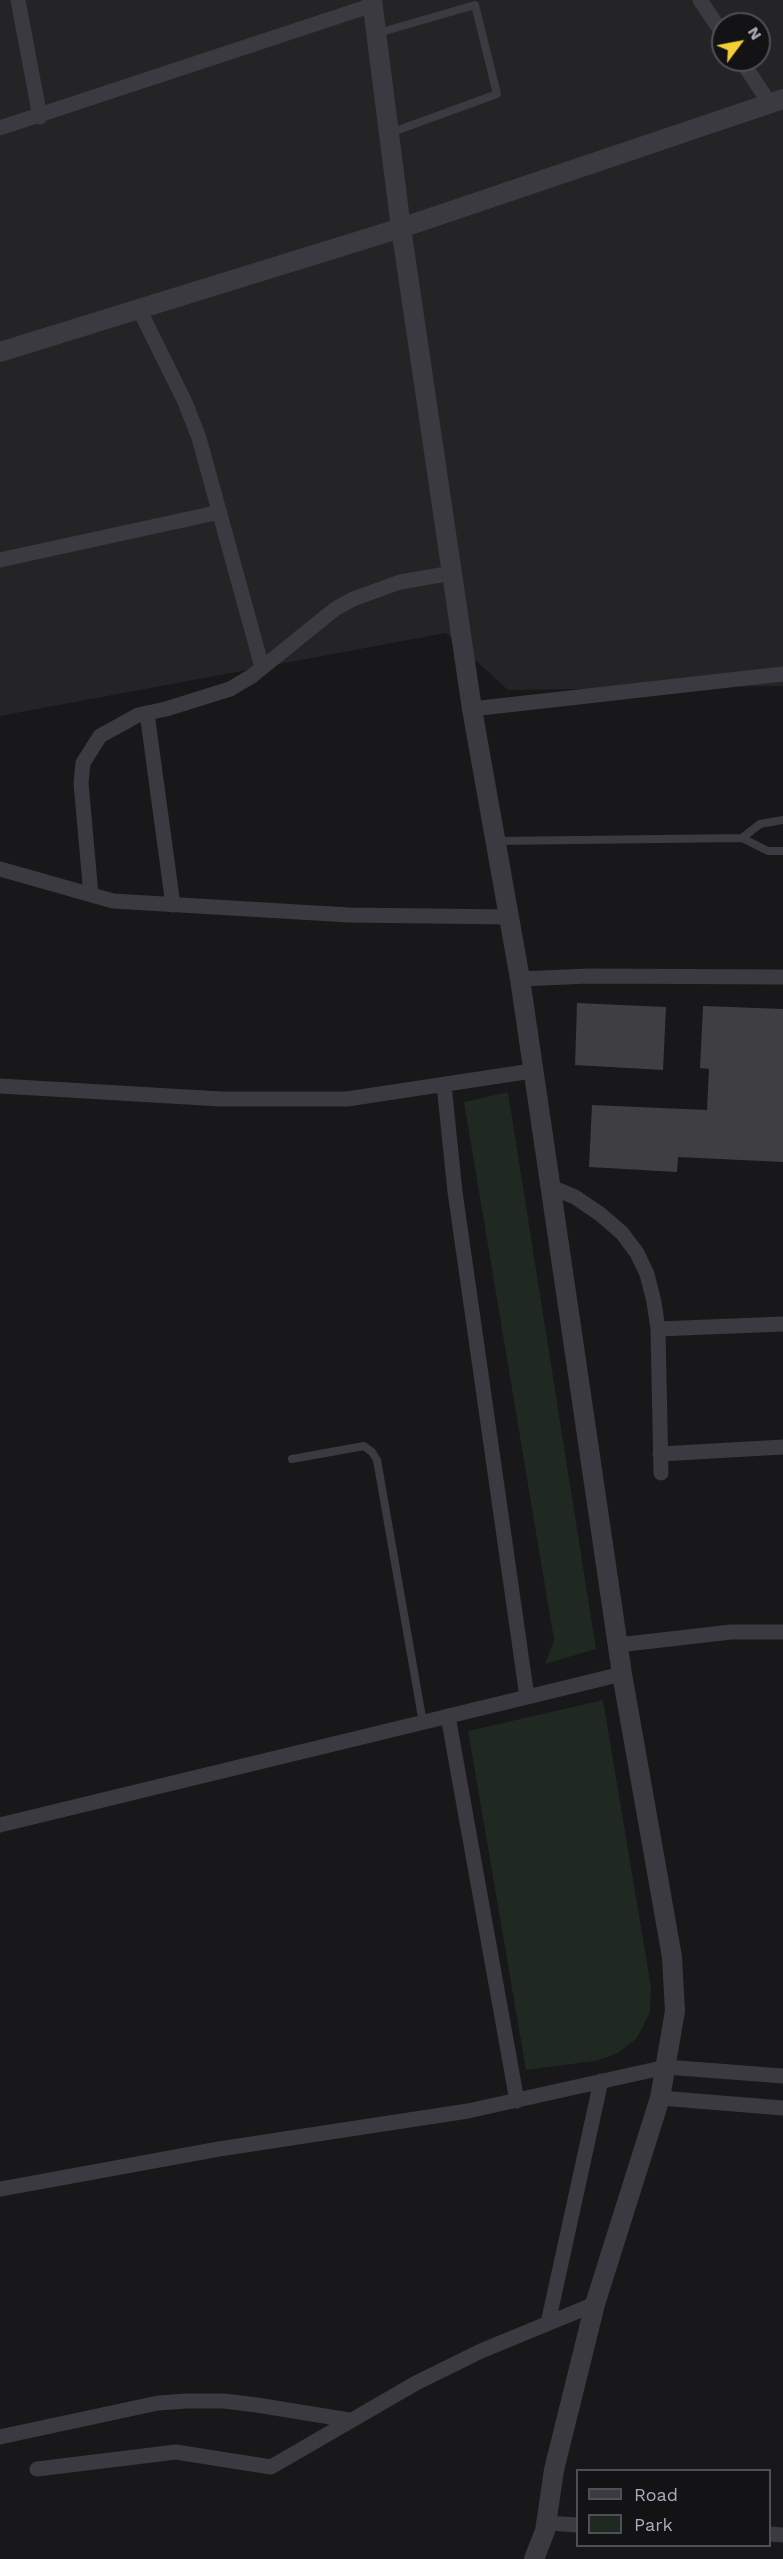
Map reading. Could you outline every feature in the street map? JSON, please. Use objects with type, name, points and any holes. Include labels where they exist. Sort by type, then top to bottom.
[{"type":"street","points":[[18,0],[40,117]]},
{"type":"street","points":[[700,0],[711,16]]},
{"type":"street","points":[[0,128],[40,117],[372,2],[401,228],[472,709],[520,979],[622,1674],[672,1957],[675,2011],[660,2098],[595,2304],[554,2470],[546,2523],[534,2559]]},
{"type":"street","points":[[0,352],[401,228],[777,101],[752,72]]},
{"type":"street","points":[[139,309],[185,402],[199,438],[262,668]]},
{"type":"street","points":[[0,560],[220,512]]},
{"type":"street","points":[[91,895],[81,783],[83,763],[100,736],[128,720],[147,713],[230,689],[262,668],[335,609],[353,599],[400,582],[452,573]]},
{"type":"street","points":[[472,709],[783,674]]},
{"type":"street","points":[[147,713],[173,905]]},
{"type":"street","points":[[0,869],[113,901],[349,915],[510,917]]},
{"type":"street","points":[[520,979],[589,976],[783,977]]},
{"type":"street","points":[[0,1086],[221,1100],[347,1100],[532,1071]]},
{"type":"street","points":[[444,1085],[455,1192],[527,1697]]},
{"type":"street","points":[[551,1187],[575,1197],[622,1233],[637,1253],[647,1274],[658,1329],[661,1473]]},
{"type":"street","points":[[658,1329],[783,1324]]},
{"type":"street","points":[[660,1454],[783,1447]]},
{"type":"street","points":[[618,1645],[731,1632],[783,1632]]},
{"type":"street","points":[[0,1825],[622,1674]]},
{"type":"street","points":[[448,1716],[518,2101]]},
{"type":"street","points":[[0,2189],[219,2149],[468,2111],[666,2067],[783,2076]]},
{"type":"street","points":[[548,2323],[601,2081]]},
{"type":"street","points":[[660,2098],[783,2108]]},
{"type":"street","points":[[38,2469],[176,2452],[271,2467],[348,2420],[416,2383],[481,2351],[595,2304]]},
{"type":"street","points":[[0,2437],[158,2403],[177,2402],[224,2401],[348,2420]]},
{"type":"street","points":[[546,2523],[576,2525]]},
{"type":"lane","points":[[376,33],[475,5],[497,94],[389,133]]},
{"type":"lane","points":[[742,838],[760,824],[783,820]]},
{"type":"lane","points":[[497,842],[742,838],[768,851],[783,851]]},
{"type":"lane","points":[[292,1459],[364,1446],[377,1460],[423,1723]]},
{"type":"shaded area","points":[[0,0],[783,0],[783,686],[508,690],[446,633],[0,716]]},
{"type":"green space","points":[[508,1092],[596,1649],[545,1664],[554,1640],[464,1102]]},
{"type":"green space","points":[[603,1700],[651,1987],[650,2012],[637,2038],[618,2053],[595,2061],[526,2070],[468,1731]]},
{"type":"building","points":[[577,1003],[666,1007],[663,1070],[575,1065]]},
{"type":"building","points":[[703,1006],[783,1009],[783,1162],[678,1157],[677,1172],[589,1167],[592,1105],[707,1110],[709,1069],[700,1068]]}]
